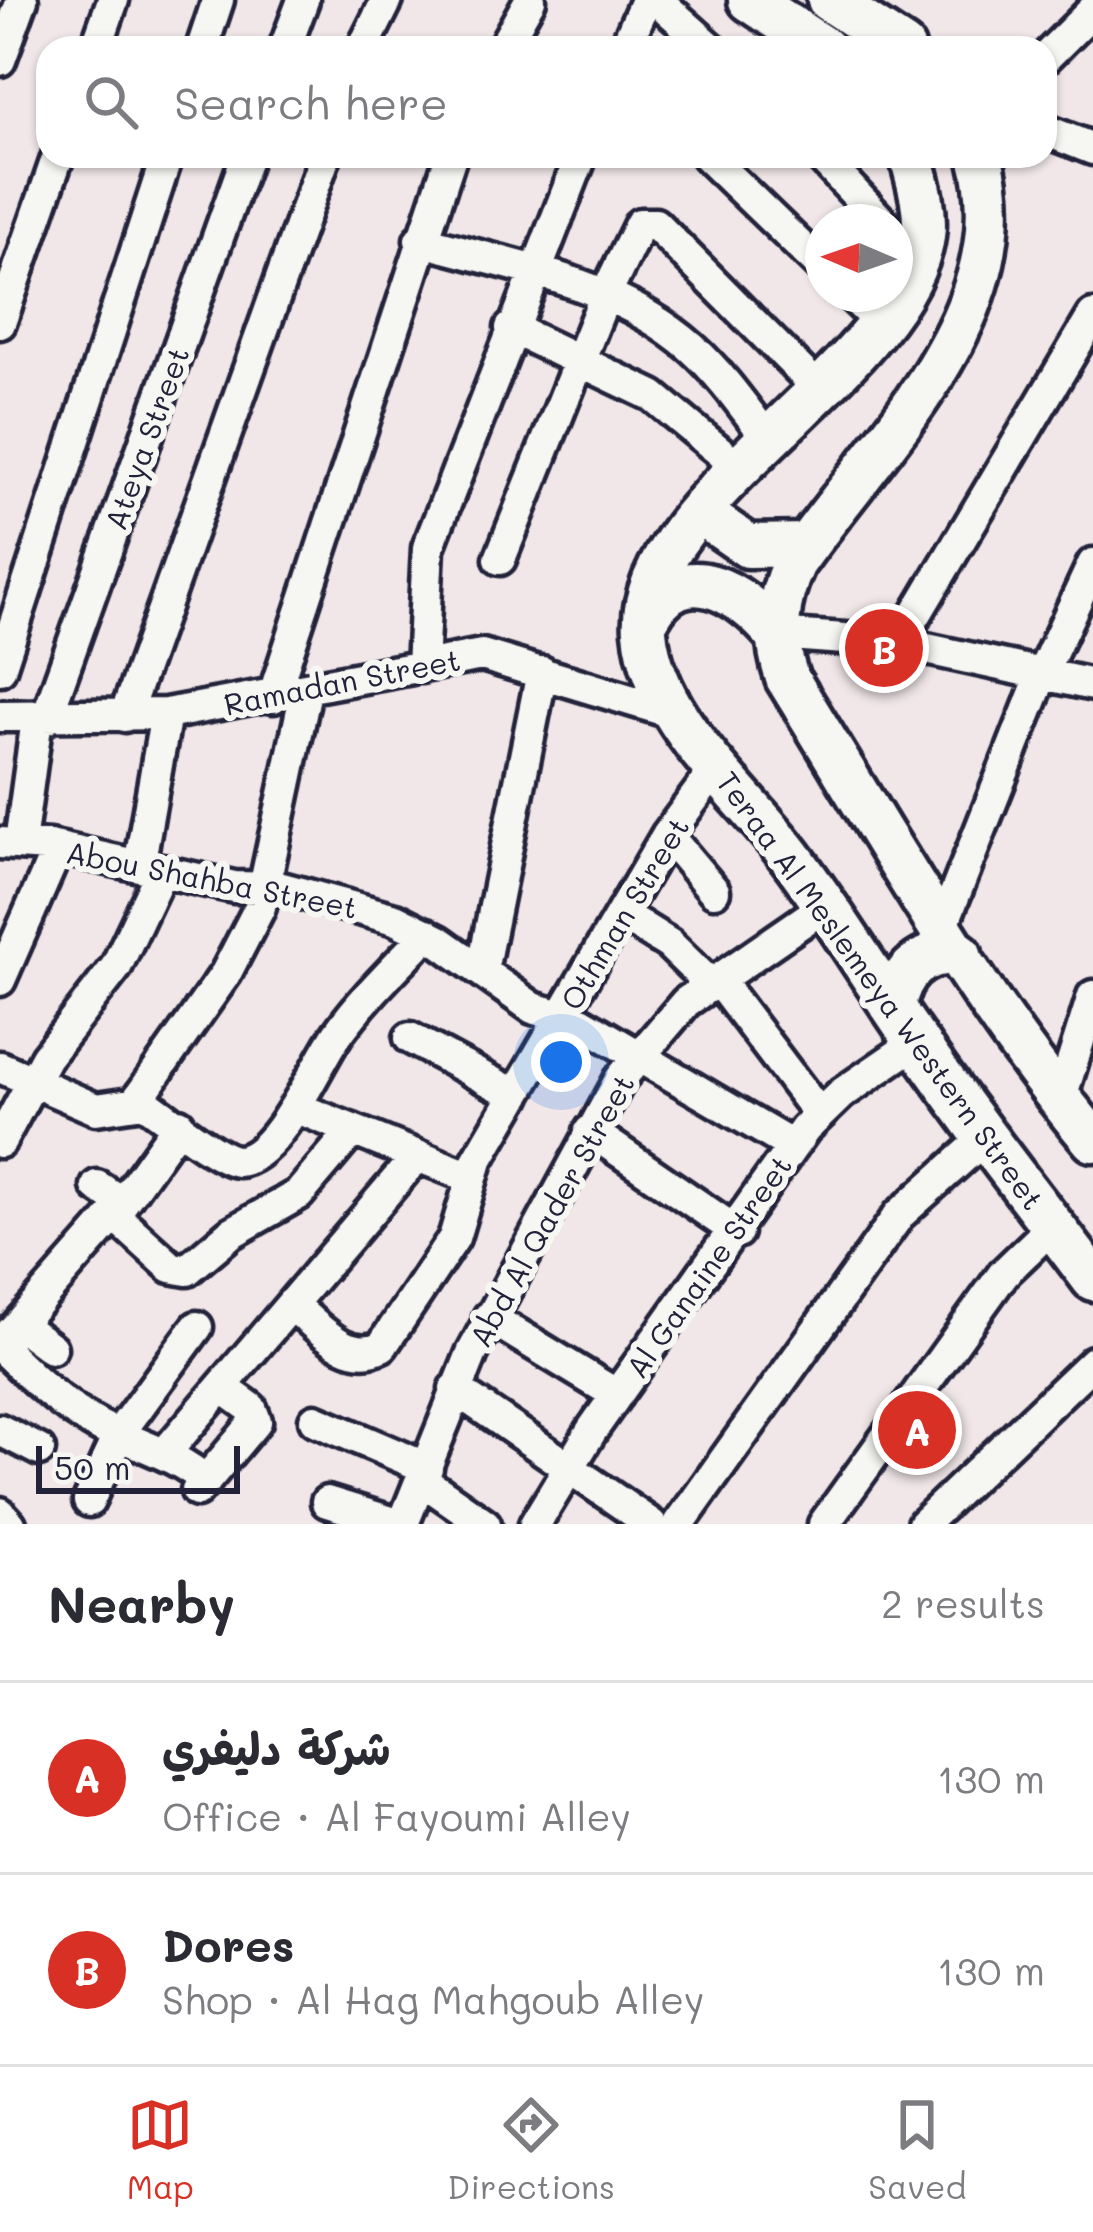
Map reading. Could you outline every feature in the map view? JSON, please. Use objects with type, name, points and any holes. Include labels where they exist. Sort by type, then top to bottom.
[{"type":"street","points":[[0,60],[22,0]]},
{"type":"street","points":[[100,36],[113,0]]},
{"type":"street","points":[[206,36],[218,0]]},
{"type":"street","points":[[289,36],[302,0]]},
{"type":"street","points":[[369,36],[387,0]]},
{"type":"street","points":[[509,36],[530,0]]},
{"type":"street","points":[[631,36],[646,0]]},
{"type":"street","points":[[658,0],[691,36]]},
{"type":"street","points":[[750,0],[806,36]]},
{"type":"street","points":[[829,0],[884,36]]},
{"type":"street","points":[[1057,46],[1093,10]]},
{"type":"street","points":[[1057,135],[1093,149]]},
{"type":"street","points":[[0,323],[54,168]]},
{"type":"street","points":[[0,669],[163,168]]},
{"type":"street","name":"Ateya Street","points":[[10,843],[42,719],[243,168]]},
{"type":"street","points":[[125,716],[322,168]]},
{"type":"street","points":[[273,697],[447,168]]},
{"type":"street","points":[[422,667],[428,548],[575,168]]},
{"type":"street","points":[[719,168],[805,251]]},
{"type":"street","points":[[831,168],[865,204]]},
{"type":"street","points":[[913,168],[923,238],[913,243]]},
{"type":"street","points":[[981,168],[988,232],[968,318],[807,545],[784,584],[776,634],[787,678],[951,941],[1060,1101],[1093,1140]]},
{"type":"street","points":[[500,559],[606,294],[637,228],[645,222],[655,224],[819,389]]},
{"type":"street","points":[[421,240],[606,294],[638,309],[694,350],[755,455]]},
{"type":"street","points":[[645,625],[664,562],[699,512],[819,389],[862,312]]},
{"type":"street","points":[[898,643],[1093,316]]},
{"type":"street","points":[[511,328],[653,396],[755,455]]},
{"type":"street","points":[[699,512],[729,538],[748,546],[788,549],[807,545]]},
{"type":"street","points":[[905,1025],[909,969],[951,941],[1042,674],[1093,564]]},
{"type":"street","points":[[645,625],[667,594],[702,583],[748,603],[776,634],[898,643],[1093,685]]},
{"type":"street","name":"Teraa Al Meslemeya Western Street","points":[[645,625],[653,663],[676,714],[826,906],[905,1025],[1093,1280]]},
{"type":"street","name":"Ramadan Street","points":[[0,716],[166,714],[490,656],[676,714]]},
{"type":"street","points":[[482,971],[542,672]]},
{"type":"street","points":[[136,1100],[226,973],[268,887],[306,691]]},
{"type":"street","points":[[4,1126],[30,1082],[116,968],[150,868],[166,714]]},
{"type":"street","name":"Othman Street","points":[[292,1305],[346,1348],[358,1353],[382,1346],[454,1238],[470,1177],[516,1095],[667,836],[718,766]]},
{"type":"street","points":[[667,836],[714,891]]},
{"type":"street","name":"Abou Shahba Street","points":[[10,843],[58,848],[234,887],[268,887],[379,913],[427,934],[533,1008],[562,1016],[638,1055],[792,1147]]},
{"type":"street","points":[[0,980],[58,848]]},
{"type":"street","name":"Abd Al Qader Street","points":[[400,1524],[489,1318],[590,1131],[638,1055],[674,1014],[714,981],[826,906]]},
{"type":"street","points":[[621,914],[669,944],[714,981],[819,1114]]},
{"type":"street","points":[[0,1067],[96,1109],[136,1100],[222,1156],[242,1161],[258,1154],[296,1107],[338,1034],[427,934]]},
{"type":"street","points":[[1060,1101],[1093,996]]},
{"type":"street","name":"Al Ganaine Street","points":[[536,1524],[616,1395],[737,1232],[792,1147],[905,1025]]},
{"type":"street","points":[[410,1037],[516,1095]]},
{"type":"street","points":[[296,1107],[470,1177]]},
{"type":"street","points":[[6,1339],[111,1201],[179,1124]]},
{"type":"street","points":[[111,1201],[171,1268],[187,1270],[231,1233],[299,1194],[353,1130]]},
{"type":"street","points":[[590,1131],[737,1232]]},
{"type":"street","points":[[679,1524],[899,1215],[986,1137]]},
{"type":"street","points":[[166,1452],[417,1156]]},
{"type":"street","points":[[831,1521],[1004,1273],[1052,1226]]},
{"type":"street","points":[[489,1318],[616,1395]]},
{"type":"street","points":[[89,1501],[118,1435],[197,1327]]},
{"type":"street","points":[[6,1339],[51,1348]]},
{"type":"street","points":[[6,1339],[51,1394],[118,1435],[166,1452],[201,1486],[256,1420],[251,1408],[222,1387]]},
{"type":"street","points":[[923,1524],[1093,1363]]},
{"type":"street","points":[[455,1389],[652,1524]]},
{"type":"street","points":[[315,1420],[424,1474],[484,1524]]},
{"type":"street","points":[[0,1430],[39,1450]]},
{"type":"street","points":[[327,1502],[400,1524]]},
{"type":"street","points":[[0,1514],[10,1524]]},
{"type":"place","name":"Dores","points":[[884,648]]},
{"type":"place","name":"شركة دليفري","points":[[917,1430]]}]
